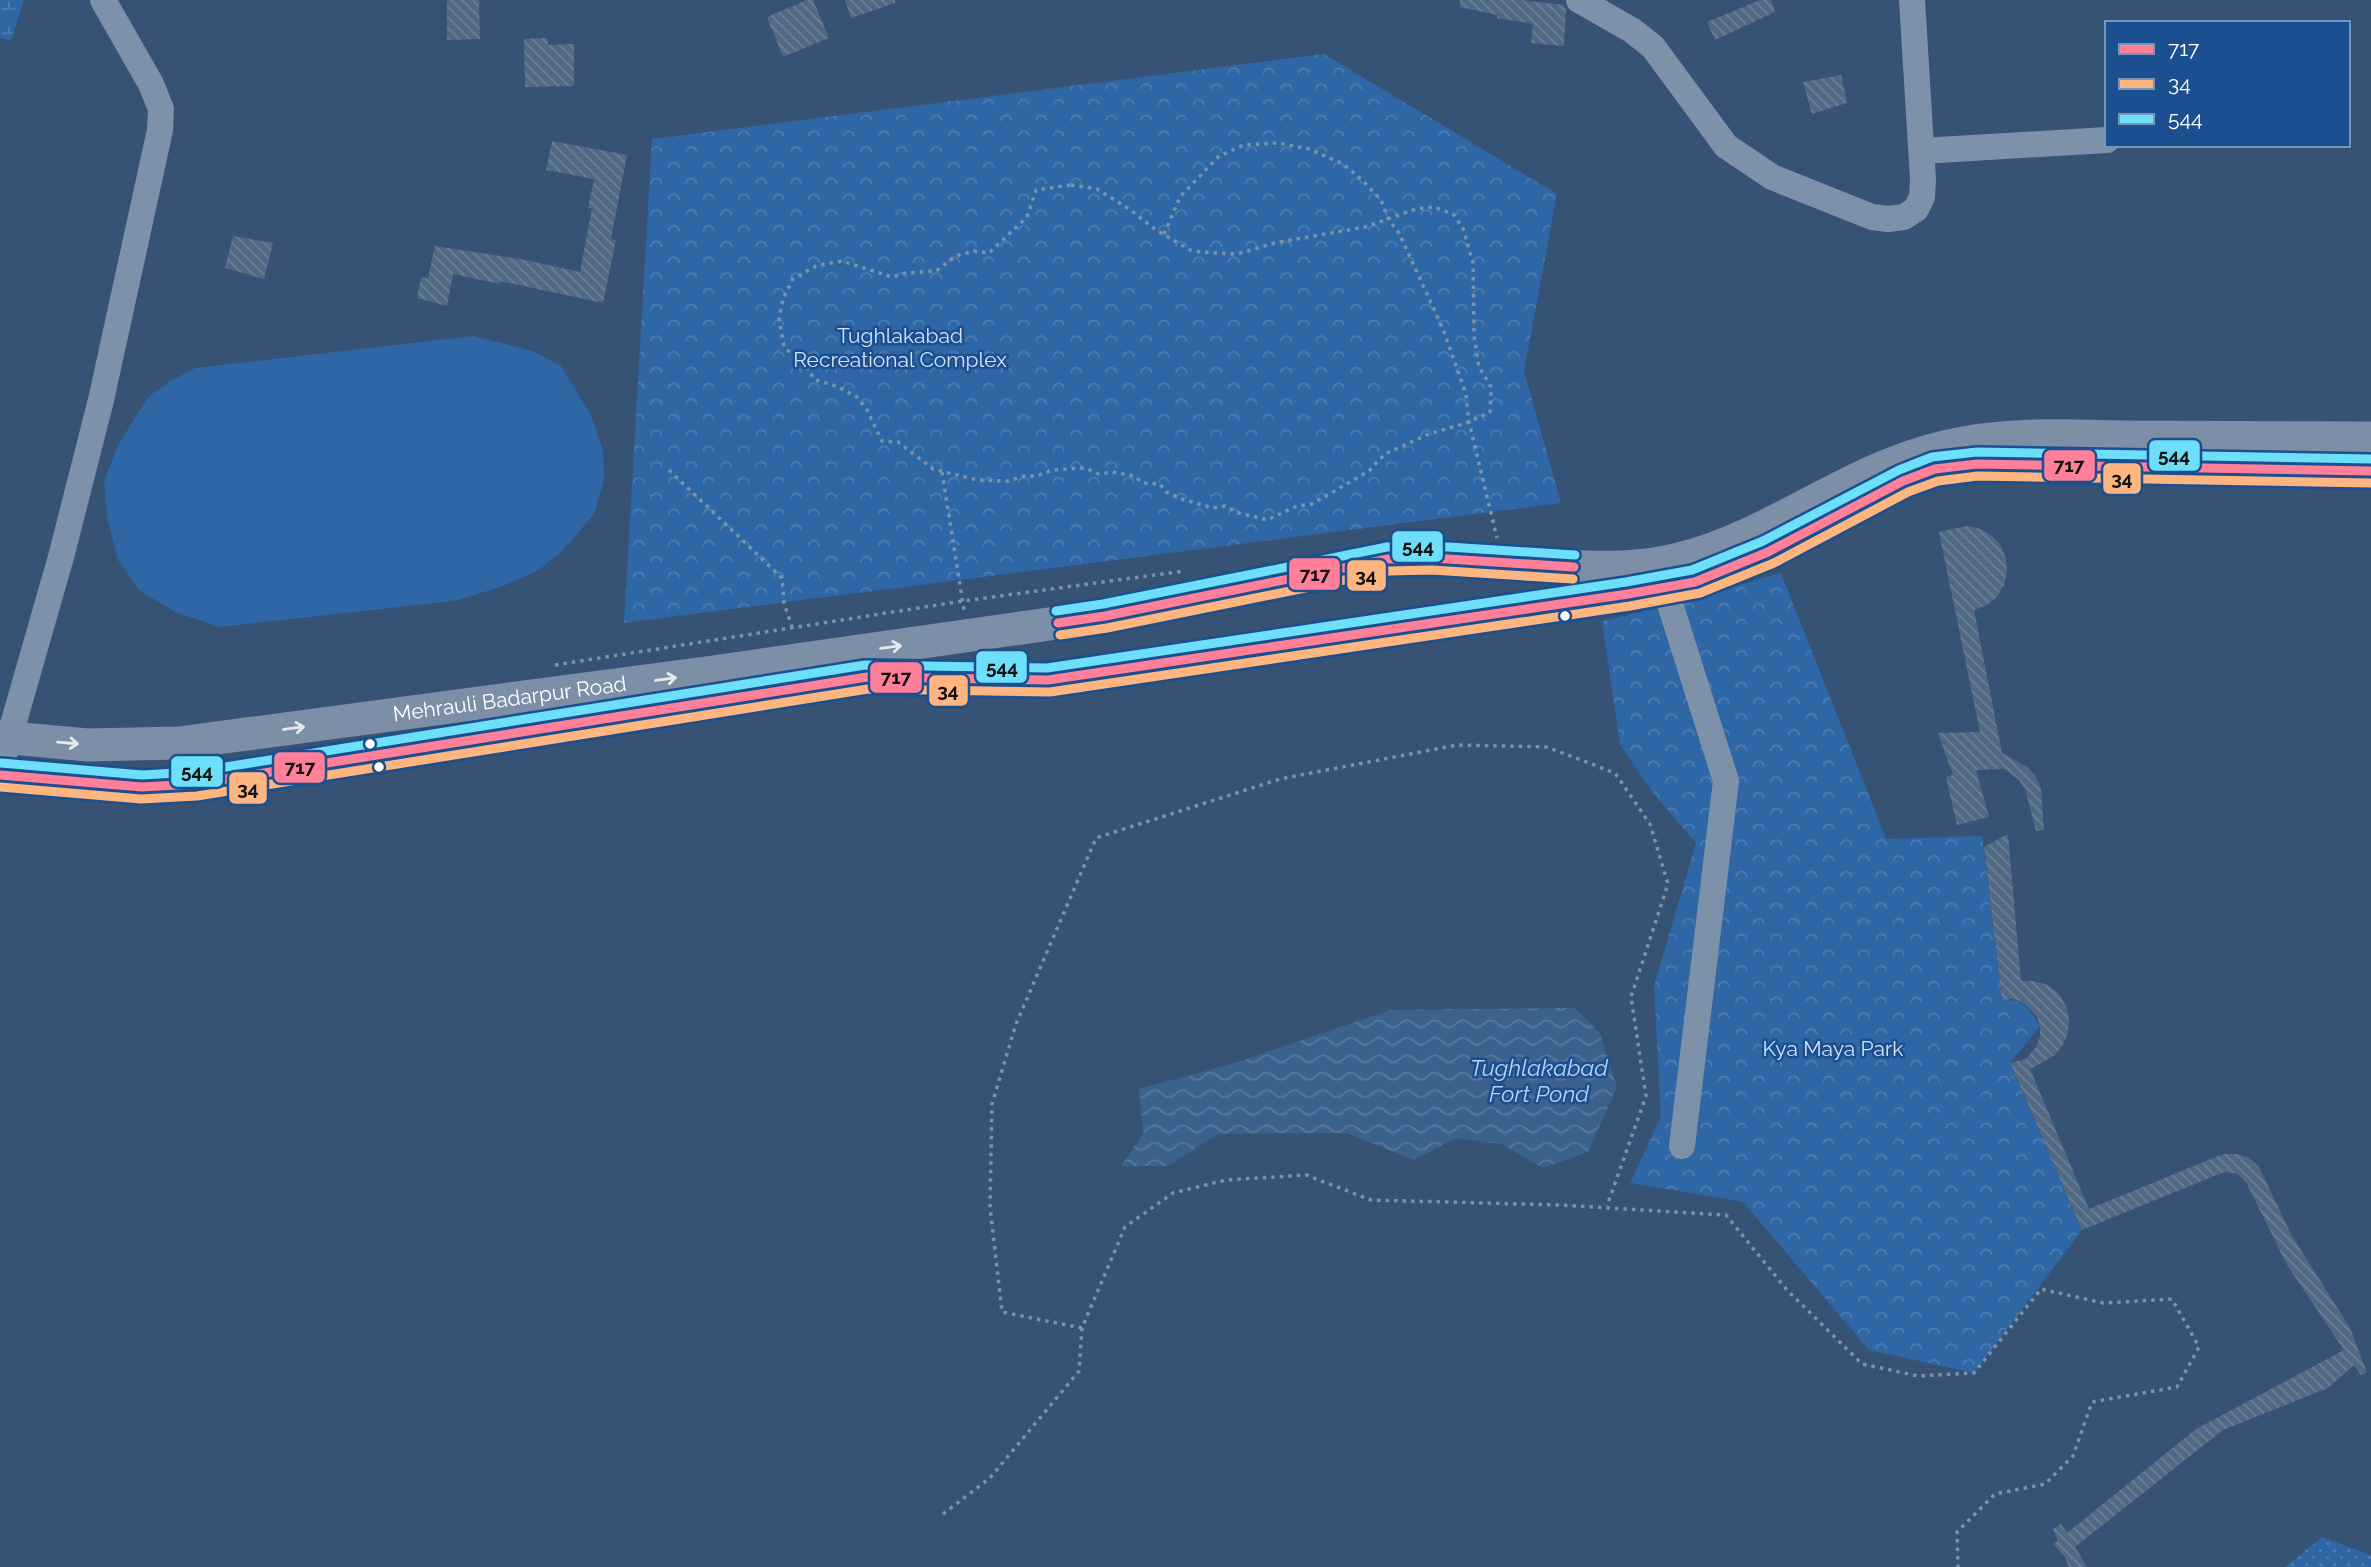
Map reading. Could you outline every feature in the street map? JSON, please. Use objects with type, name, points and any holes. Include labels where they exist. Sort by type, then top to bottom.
[{"type":"main road","name":"Mehrauli Badarpur Road","points":[[4,737],[88,745],[179,743],[699,674],[1105,616],[1388,559],[1432,558],[1500,550],[1610,568],[1680,559],[1744,536],[1870,472],[1946,446],[2025,436],[2371,438]]},
{"type":"main road","name":"Mehrauli Badarpur Road","points":[[0,772],[142,787],[195,785],[867,677],[1048,680],[1665,588],[1695,582],[1768,552],[1903,481],[1935,469],[1978,464],[2371,471]]},
{"type":"street","points":[[0,772],[4,737],[61,557],[101,400],[160,130],[161,108],[151,85],[103,0]]},
{"type":"street","points":[[1579,0],[1633,31],[1653,47],[1726,146],[1792,187],[1872,218],[1888,219],[1904,217],[1916,209],[1922,197],[1922,151],[1912,0]]},
{"type":"street","points":[[1922,151],[2105,140]]},
{"type":"street","points":[[1665,588],[1726,781],[1682,1146]]},
{"type":"path","points":[[1164,235],[1180,197],[1219,156],[1244,145],[1278,143],[1309,149],[1343,164],[1381,200],[1443,329],[1466,394],[1469,422],[1500,550]]},
{"type":"path","points":[[1071,185],[1097,189],[1164,235],[1190,250],[1237,254],[1274,243],[1365,227],[1416,209],[1434,207],[1453,214],[1463,228],[1473,263],[1474,336],[1479,367],[1490,387],[1490,412],[1469,422],[1429,434],[1385,454],[1369,471],[1312,505],[1297,506],[1267,520],[1239,513],[1225,506],[1212,508],[1182,499],[1166,492],[1160,484],[1143,483],[1134,476],[1112,472],[1099,474],[1085,468],[1052,470],[1036,476],[990,482],[933,469],[898,442],[882,441],[867,410],[857,397],[836,386],[815,380],[800,361],[783,347],[779,319],[783,299],[793,279],[816,266],[842,261],[892,277],[906,272],[936,271],[956,256],[974,251],[989,253],[1027,217],[1036,190],[1071,185]]},
{"type":"path","points":[[669,470],[782,578],[784,603],[792,627]]},
{"type":"path","points":[[942,471],[968,636]]},
{"type":"path","points":[[1484,537],[1500,550]]},
{"type":"path","points":[[543,666],[962,601],[1191,570]]},
{"type":"path","points":[[1082,1328],[1002,1312],[990,1207],[992,1104],[1016,1024],[1096,838],[1280,779],[1457,745],[1547,747],[1615,774],[1650,824],[1668,884],[1631,997],[1646,1097],[1607,1208]]},
{"type":"path","points":[[943,1514],[990,1478],[1079,1371],[1082,1328],[1125,1227],[1173,1193],[1226,1180],[1306,1175],[1371,1200],[1726,1215],[1787,1290],[1862,1364],[1918,1376],[1974,1373],[2041,1289],[2103,1303],[2172,1299],[2199,1347],[2177,1387],[2092,1402],[2073,1456],[2045,1484],[1995,1494],[1957,1532],[1958,1567]]},
{"type":"green space","points":[[0,0],[24,0],[11,41],[0,38]]},
{"type":"green space","name":"Tughlakabad Recreational Complex","points":[[1324,54],[1557,194],[1524,371],[1561,503],[624,623],[652,139]]},
{"type":"green space","points":[[473,336],[533,351],[561,366],[591,415],[603,450],[604,480],[594,514],[564,549],[539,570],[501,587],[454,601],[220,627],[177,613],[139,590],[118,560],[107,517],[104,481],[118,445],[148,397],[164,385],[195,368]]},
{"type":"green space","name":"Kya Maya Park","points":[[1781,573],[1886,839],[1982,836],[2002,999],[2023,1002],[2040,1026],[2010,1063],[2082,1230],[1974,1373],[1869,1350],[1743,1202],[1630,1183],[1661,1117],[1654,986],[1696,843],[1654,794],[1620,745],[1602,621],[1671,605]]},
{"type":"green space","points":[[2322,1537],[2371,1555],[2371,1567],[2285,1567]]},
{"type":"water","name":"Tughlakabad Fort Pond","points":[[1575,1008],[1600,1033],[1617,1087],[1588,1152],[1543,1168],[1501,1144],[1456,1138],[1414,1160],[1346,1133],[1218,1134],[1168,1166],[1121,1166],[1143,1134],[1139,1089],[1235,1063],[1390,1010]]},
{"type":"building","points":[[447,0],[479,0],[480,39],[447,40]]},
{"type":"building","points":[[813,0],[829,38],[783,57],[767,17]]},
{"type":"building","points":[[845,0],[895,0],[895,3],[851,18]]},
{"type":"building","points":[[1460,0],[1520,0],[1564,5],[1564,46],[1531,43],[1533,24],[1497,18],[1497,15],[1460,7]]},
{"type":"building","points":[[1760,0],[1771,0],[1775,12],[1715,40],[1707,22]]},
{"type":"building","points":[[547,38],[548,45],[574,44],[574,86],[525,87],[524,39]]},
{"type":"building","points":[[1841,75],[1847,103],[1812,114],[1803,82]]},
{"type":"building","points":[[552,141],[627,155],[611,239],[616,240],[603,303],[453,274],[447,306],[417,298],[421,277],[428,278],[435,246],[520,259],[580,272],[592,208],[588,208],[594,179],[546,170]]},
{"type":"building","points":[[233,236],[273,243],[264,279],[225,268]]},
{"type":"building","points":[[1967,526],[1981,529],[1992,536],[2001,546],[2006,559],[2004,585],[1997,597],[1974,610],[2002,753],[2027,767],[2036,777],[2041,789],[2044,830],[2036,831],[2025,789],[2019,780],[2005,769],[1976,770],[1989,817],[1957,825],[1946,777],[1953,775],[1938,733],[1980,732],[1939,532]]},
{"type":"building","points":[[2008,834],[2021,981],[2048,985],[2059,994],[2069,1019],[2068,1033],[2063,1045],[2054,1056],[2030,1069],[2089,1209],[2223,1154],[2249,1158],[2259,1167],[2292,1236],[2350,1328],[2367,1373],[2361,1375],[2354,1365],[2328,1388],[2223,1430],[2075,1547],[2087,1567],[2069,1567],[2064,1556],[2053,1544],[2058,1541],[2053,1529],[2061,1524],[2067,1533],[2196,1429],[2344,1350],[2287,1265],[2247,1184],[2238,1174],[2219,1174],[2082,1230],[2016,1076],[2010,1079],[2015,1073],[2010,1063],[2026,1059],[2036,1047],[2040,1026],[2037,1017],[2023,1002],[2002,1000],[1984,847]]},
{"type":"transit line","name":"544","points":[[1,763],[142,775],[194,772],[865,665],[1047,668],[1626,582],[1692,570],[1763,541],[1899,470],[1932,457],[1977,452],[2371,459]]},
{"type":"transit line","name":"717","points":[[0,775],[142,787],[195,784],[867,677],[1048,680],[1628,594],[1695,582],[1768,552],[1903,481],[1935,469],[1977,464],[2371,471]]},
{"type":"transit line","name":"34","points":[[0,787],[141,799],[197,796],[868,689],[1050,692],[1630,606],[1700,593],[1774,563],[1908,492],[1938,481],[1978,476],[2371,483]]},
{"type":"transit line","name":"544","points":[[1056,611],[1387,547],[1433,546],[1575,555]]},
{"type":"transit line","name":"717","points":[[1058,623],[1388,559],[1432,558],[1574,567]]},
{"type":"transit line","name":"34","points":[[1060,635],[1107,628],[1389,571],[1432,570],[1573,579]]}]
